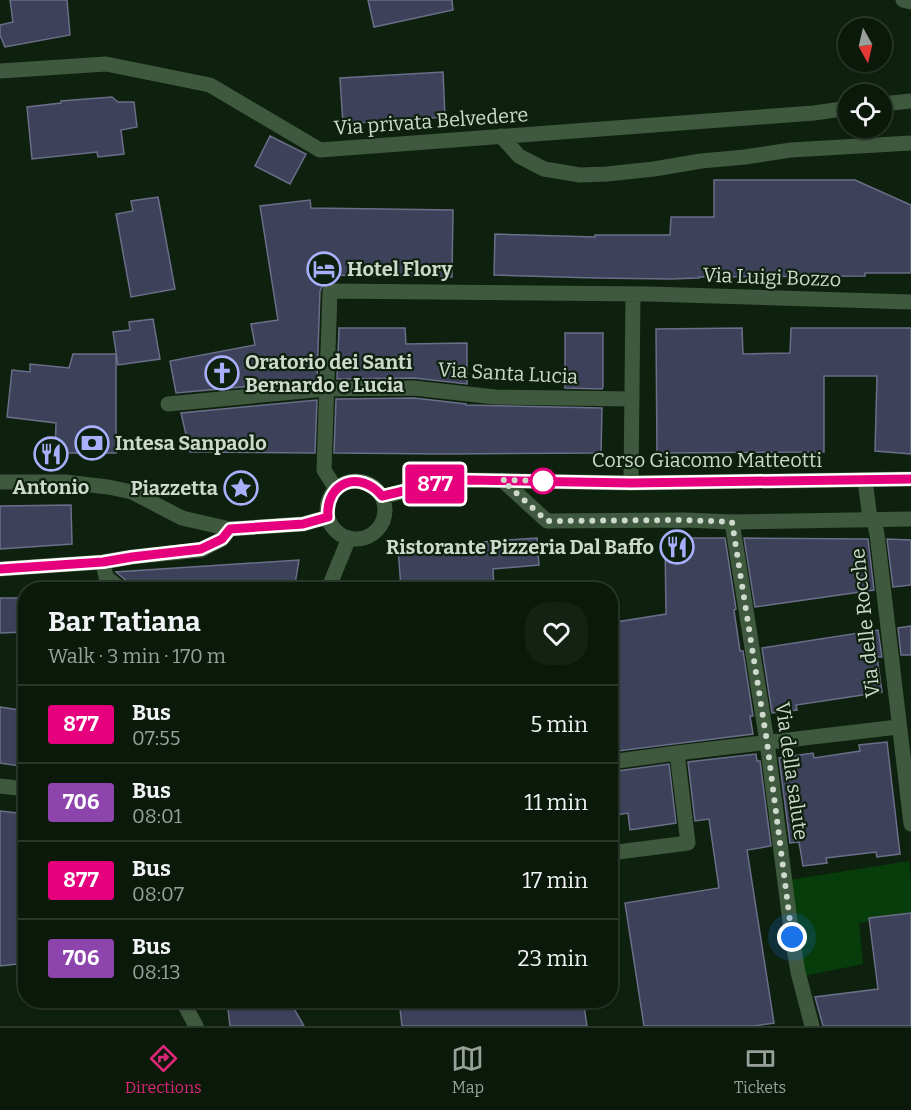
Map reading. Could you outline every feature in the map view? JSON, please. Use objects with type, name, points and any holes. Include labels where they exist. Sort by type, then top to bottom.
[{"type":"street","points":[[903,0],[911,2]]},
{"type":"street","name":"Via privata Belvedere","points":[[0,71],[106,64],[210,85],[321,150],[838,110]]},
{"type":"street","points":[[892,103],[911,101]]},
{"type":"street","points":[[501,136],[519,156],[544,168],[580,175],[654,169],[791,150],[911,143]]},
{"type":"street","name":"Via Luigi Bozzo","points":[[326,389],[330,291],[633,294],[911,302]]},
{"type":"street","points":[[631,483],[633,294]]},
{"type":"street","name":"Via Santa Lucia","points":[[168,405],[326,389],[414,388],[495,397],[632,399]]},
{"type":"street","points":[[326,389],[324,470],[336,489]]},
{"type":"street","name":"Corso Giacomo Matteotti","points":[[382,496],[436,483],[469,480],[631,483],[911,479]]},
{"type":"street","points":[[502,480],[547,521],[732,522],[911,519]]},
{"type":"street","name":"Via delle Rocche","points":[[865,480],[870,519],[875,525],[877,534],[911,824]]},
{"type":"street","points":[[356,481],[366,483],[382,496],[385,515],[382,524],[367,537],[358,539],[339,534],[328,517],[327,507],[330,497],[345,483],[356,481]]},
{"type":"street","points":[[0,482],[65,482],[108,487],[132,492],[183,518],[230,529],[303,524],[328,517]]},
{"type":"street","name":"Via della salute","points":[[732,522],[767,742],[792,937],[798,972],[812,1026]]},
{"type":"street","points":[[0,569],[103,562],[201,549],[222,539],[230,529]]},
{"type":"street","points":[[332,582],[349,538]]},
{"type":"street","points":[[103,562],[106,577],[112,582]]},
{"type":"street","points":[[618,761],[898,727]]},
{"type":"street","points":[[618,852],[688,843],[677,753]]},
{"type":"street","points":[[0,786],[18,788]]},
{"type":"street","points":[[186,1008],[196,1026]]},
{"type":"green space","points":[[909,861],[911,913],[859,923],[863,964],[804,976],[789,880]]},
{"type":"building","points":[[10,0],[67,0],[70,35],[5,47],[0,35],[0,25],[13,22]]},
{"type":"building","points":[[368,0],[452,0],[453,10],[374,27]]},
{"type":"building","points":[[443,72],[445,117],[343,124],[340,78]]},
{"type":"building","points":[[112,97],[118,102],[134,102],[137,127],[121,130],[124,154],[98,157],[97,152],[32,159],[27,107],[61,103],[61,101]]},
{"type":"building","points":[[270,136],[306,154],[290,184],[255,166]]},
{"type":"building","points":[[714,180],[855,180],[911,205],[911,273],[865,273],[865,276],[670,279],[494,275],[495,234],[595,237],[595,235],[670,235],[671,217],[714,217]]},
{"type":"building","points":[[158,197],[175,289],[131,297],[116,214],[133,211],[131,201]]},
{"type":"building","points":[[310,200],[311,208],[453,210],[452,277],[323,275],[323,285],[320,291],[317,380],[176,393],[170,361],[255,345],[251,324],[278,320],[260,206]]},
{"type":"building","points":[[153,319],[160,359],[118,365],[113,332],[130,330],[129,322]]},
{"type":"building","points":[[339,328],[405,328],[406,344],[467,343],[467,384],[414,378],[337,379]]},
{"type":"building","points":[[742,328],[743,354],[790,353],[791,328],[911,328],[911,454],[875,451],[877,376],[824,376],[824,452],[657,453],[656,329]]},
{"type":"building","points":[[565,333],[603,333],[602,389],[565,388]]},
{"type":"building","points":[[73,354],[116,354],[116,453],[55,453],[56,423],[7,417],[12,370],[30,372],[30,364],[69,368]]},
{"type":"building","points":[[414,398],[466,405],[602,408],[601,453],[334,453],[336,399]]},
{"type":"building","points":[[317,400],[315,453],[190,452],[181,413]]},
{"type":"building","points":[[71,505],[72,544],[0,549],[0,506]]},
{"type":"building","points":[[537,538],[539,565],[493,569],[494,582],[401,582],[398,548]]},
{"type":"building","points":[[665,538],[725,538],[740,651],[743,651],[753,716],[750,716],[753,734],[618,751],[618,622],[666,614]]},
{"type":"building","points":[[744,538],[868,539],[874,590],[755,607]]},
{"type":"building","points":[[887,539],[911,540],[911,585],[893,587]]},
{"type":"building","points":[[299,560],[295,582],[128,582],[116,572]]},
{"type":"building","points":[[0,598],[18,598],[18,632],[0,633]]},
{"type":"building","points":[[911,626],[911,655],[901,655],[898,628]]},
{"type":"building","points":[[878,630],[882,657],[877,657],[882,692],[796,705],[797,710],[772,713],[762,648]]},
{"type":"building","points":[[0,707],[18,710],[18,766],[0,763]]},
{"type":"building","points":[[887,742],[900,854],[877,857],[876,852],[826,858],[827,863],[803,866],[799,842],[790,843],[779,758],[813,753],[814,758],[860,751],[859,745]]},
{"type":"building","points":[[756,754],[757,761],[760,761],[771,846],[747,850],[774,1023],[754,1026],[644,1026],[625,903],[719,888],[709,819],[695,821],[688,762]]},
{"type":"building","points":[[669,764],[676,823],[630,830],[628,813],[618,815],[618,771]]},
{"type":"building","points":[[0,811],[18,813],[18,964],[0,966]]},
{"type":"building","points":[[911,913],[911,1026],[823,1026],[815,997],[878,989],[869,918]]},
{"type":"building","points":[[228,1008],[294,1008],[304,1026],[230,1026]]},
{"type":"building","points":[[400,1008],[584,1008],[587,1026],[402,1026]]},
{"type":"bus line","name":"877","points":[[0,569],[103,562],[201,549],[222,539],[230,529],[303,524],[328,517],[327,507],[336,489],[345,483],[356,481],[375,488],[382,496],[436,483],[469,480],[631,483],[911,479]]},
{"type":"place","name":"Hotel Flory","points":[[324,269]]},
{"type":"place","name":"Oratorio dei Santi Bernardo e Lucia","points":[[222,373]]},
{"type":"place","name":"Intesa Sanpaolo","points":[[92,443]]},
{"type":"place","name":"Antonio","points":[[51,454]]},
{"type":"place","name":"Piazzetta","points":[[241,488]]},
{"type":"place","name":"Ristorante Pizzeria Dal Baffo","points":[[677,547]]},
{"type":"route","points":[[543,481],[545,481],[502,480],[547,521],[732,522],[767,742],[792,937]]}]
